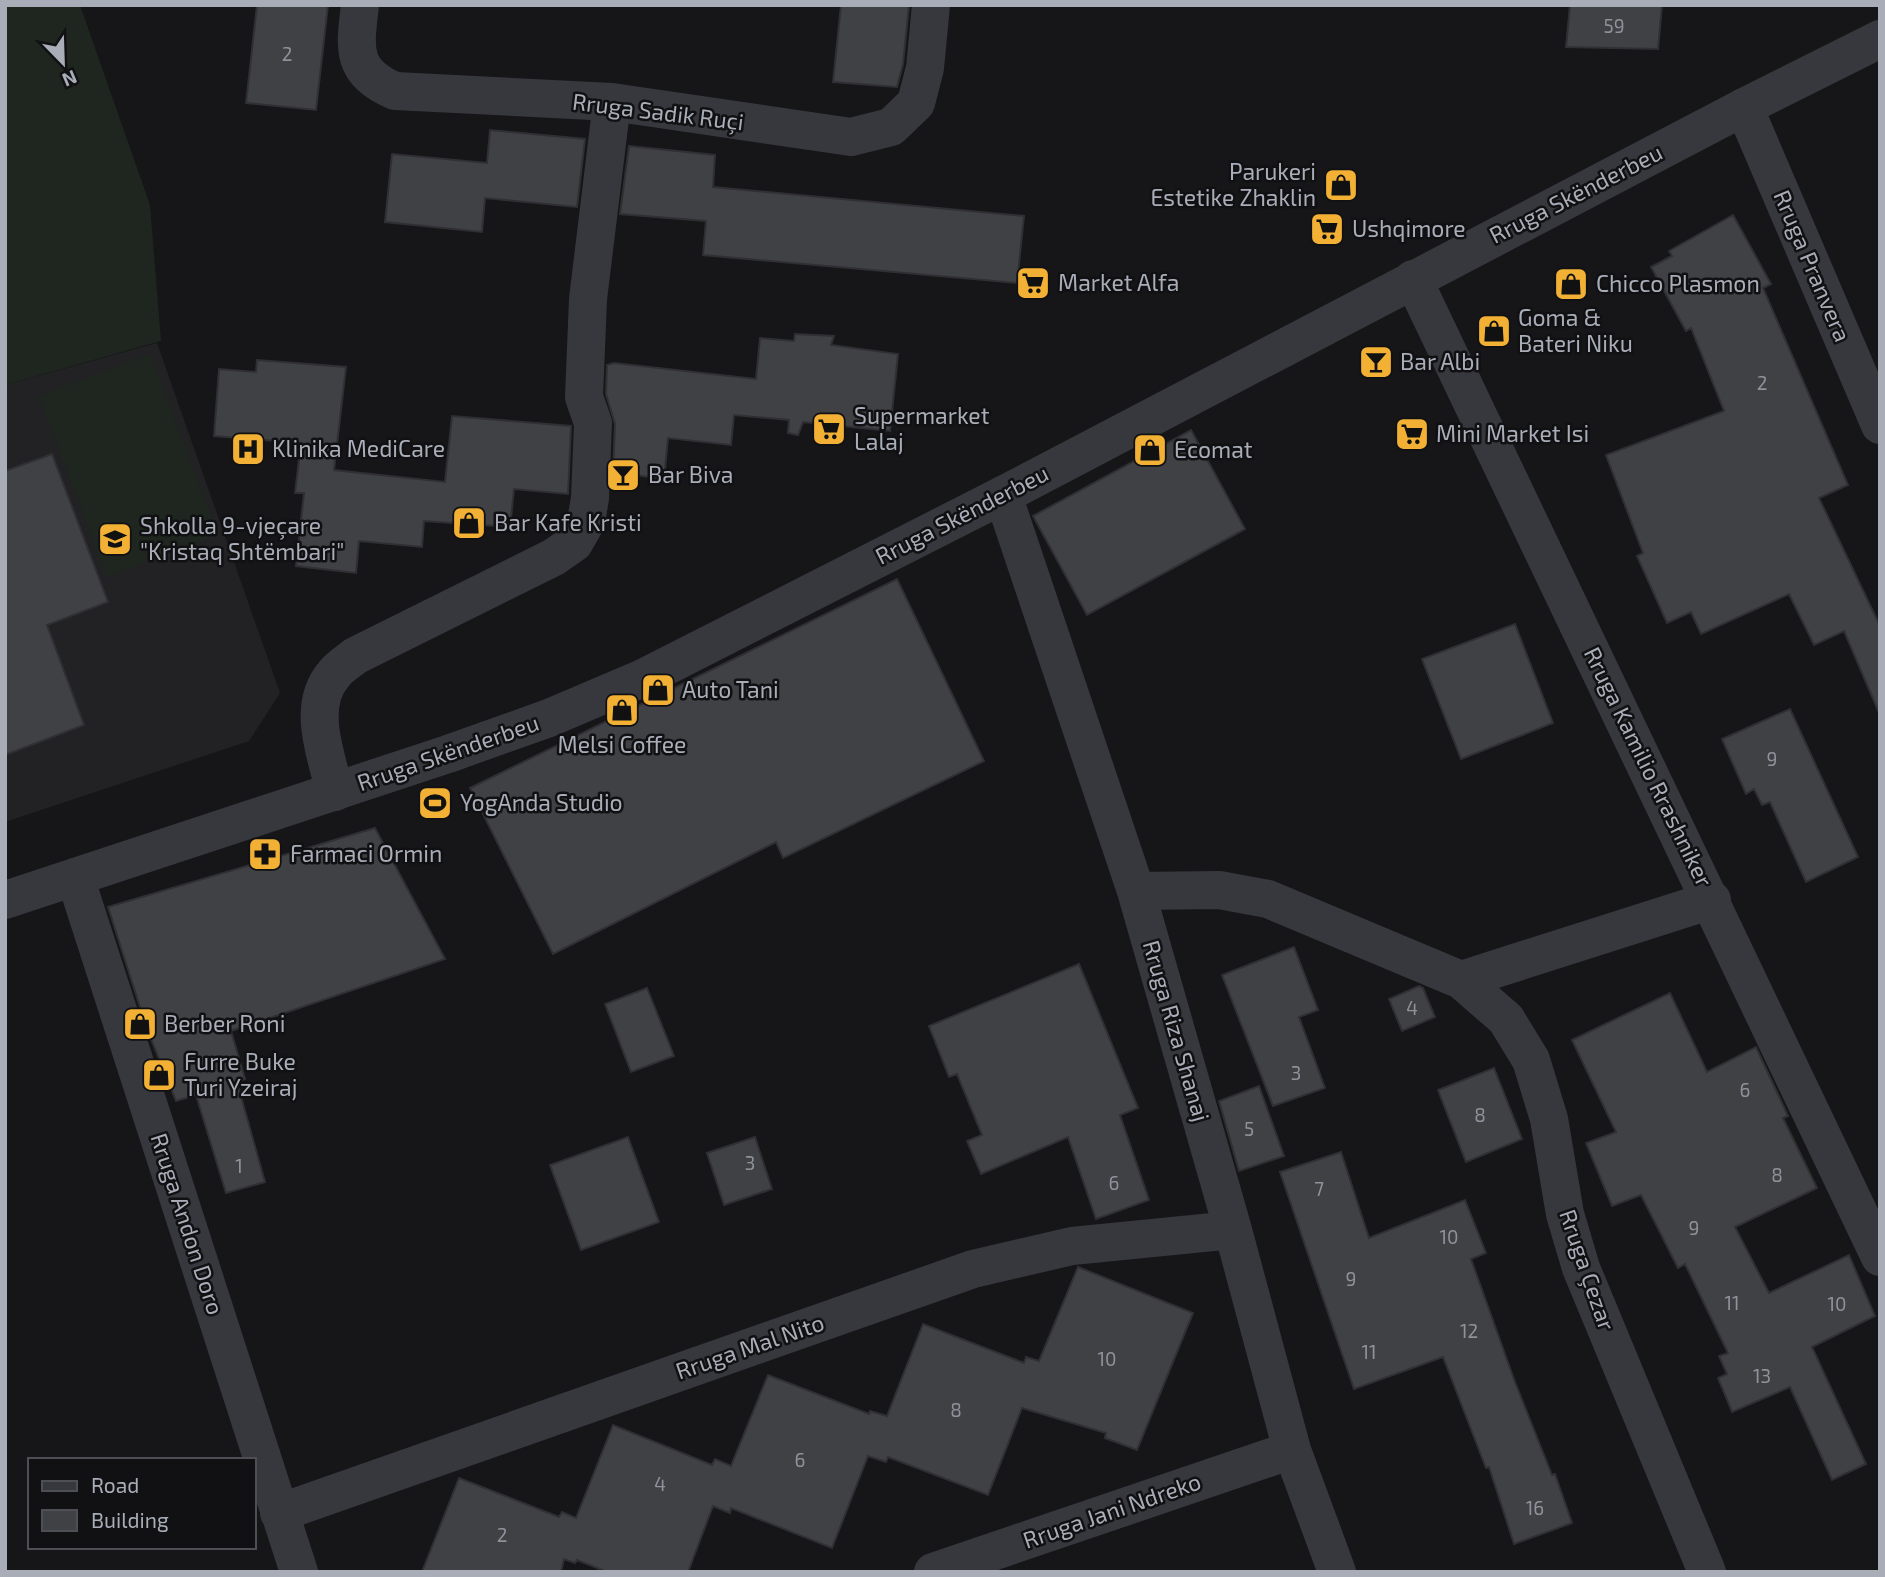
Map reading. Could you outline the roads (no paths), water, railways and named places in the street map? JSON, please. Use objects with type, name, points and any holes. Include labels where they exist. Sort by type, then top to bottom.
[{"type":"street","name":"Rruga Sadik Ruçi","points":[[360,5],[356,38],[360,63],[374,82],[395,91],[612,102],[851,137],[891,127],[916,103],[925,68],[931,5]]},
{"type":"street","name":"Rruga Skënderbeu","points":[[5,900],[550,718],[643,678],[1003,495],[1413,279],[1880,39]]},
{"type":"street","points":[[335,792],[320,728],[320,700],[333,674],[355,656],[554,557],[573,543],[586,522],[590,498],[593,424],[584,397],[588,299],[612,102]]},
{"type":"street","name":"Rruga Pranvera","points":[[1744,107],[1880,425]]},
{"type":"street","name":"Rruga Kamilio Rrashniker","points":[[1413,279],[1712,900],[1880,1257]]},
{"type":"street","name":"Rruga Riza Shanaj","points":[[1003,495],[1136,891],[1233,1230],[1292,1450],[1336,1572]]},
{"type":"street","name":"Rruga Andon Doro","points":[[75,877],[299,1572]]},
{"type":"street","name":"Rruga Çezar","points":[[1136,891],[1219,890],[1268,899],[1461,980],[1506,1019],[1531,1060],[1549,1118],[1565,1214],[1581,1268],[1707,1572]]},
{"type":"street","points":[[1461,980],[1712,900]]},
{"type":"street","name":"Rruga Mal Nito","points":[[279,1513],[973,1269],[1072,1245],[1233,1230]]},
{"type":"street","name":"Rruga Jani Ndreko","points":[[933,1572],[1292,1450]]},
{"type":"place","name":"Parukeri Estetike Zhaklin","points":[[1341,185]]},
{"type":"place","name":"Ushqimore","points":[[1327,229]]},
{"type":"place","name":"Market Alfa","points":[[1033,283]]},
{"type":"place","name":"Chicco Plasmon","points":[[1571,284]]},
{"type":"place","name":"Goma & Bateri Niku","points":[[1494,331]]},
{"type":"place","name":"Bar Albi","points":[[1376,362]]},
{"type":"place","name":"Supermarket Lalaj","points":[[829,429]]},
{"type":"place","name":"Mini Market Isi","points":[[1412,434]]},
{"type":"place","name":"Klinika MediCare","points":[[248,449]]},
{"type":"place","name":"Ecomat","points":[[1150,450]]},
{"type":"place","name":"Bar Biva","points":[[623,475]]},
{"type":"place","name":"Bar Kafe Kristi","points":[[469,523]]},
{"type":"place","name":"Shkolla 9-vjeçare \"Kristaq Shtëmbari\"","points":[[115,539]]},
{"type":"place","name":"Auto Tani","points":[[658,690]]},
{"type":"place","name":"Melsi Coffee","points":[[622,710]]},
{"type":"place","name":"YogAnda Studio","points":[[435,803]]},
{"type":"place","name":"Farmaci Ormin","points":[[265,854]]},
{"type":"place","name":"Berber Roni","points":[[140,1024]]},
{"type":"place","name":"Furre Buke Turi Yzeiraj","points":[[159,1075]]}]
